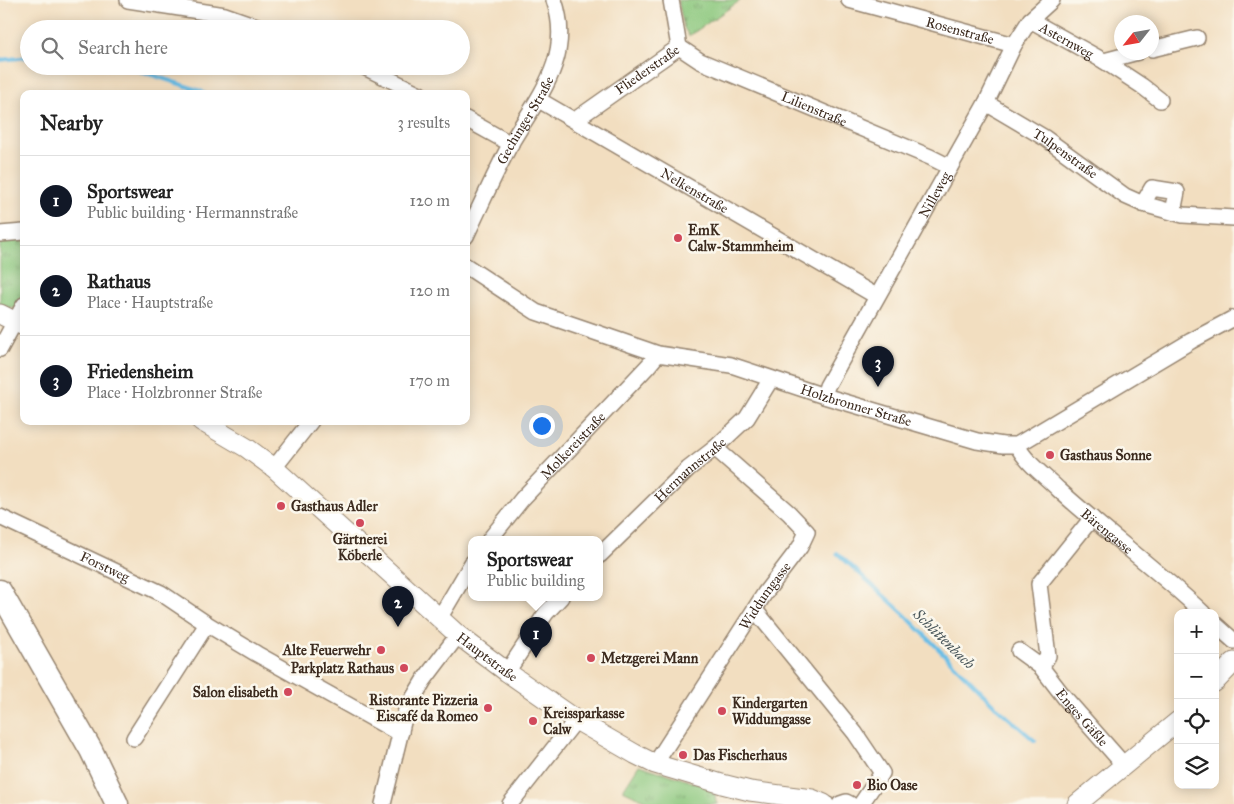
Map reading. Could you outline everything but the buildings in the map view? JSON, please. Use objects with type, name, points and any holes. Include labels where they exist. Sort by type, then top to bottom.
[{"type":"main road","points":[[0,591],[86,742],[117,804]]},
{"type":"street","points":[[128,0],[225,15],[239,20]]},
{"type":"street","name":"Gechinger Straße","points":[[470,228],[511,144],[539,100],[556,66],[560,40],[559,15],[554,0]]},
{"type":"street","name":"Fliederstraße","points":[[575,120],[680,47],[671,0]]},
{"type":"street","name":"Rosenstraße","points":[[849,0],[1014,45]]},
{"type":"street","name":"Nilleweg","points":[[824,396],[827,386],[876,296],[986,103],[1014,45],[1030,20],[1052,0]]},
{"type":"street","name":"Asternweg","points":[[1030,20],[1104,61],[1160,100]]},
{"type":"street","points":[[1159,47],[1197,38]]},
{"type":"street","name":"Lilienstraße","points":[[680,47],[700,61],[930,156],[950,167]]},
{"type":"street","name":"Asternweg","points":[[1104,61],[1114,58]]},
{"type":"street","points":[[381,75],[412,90]]},
{"type":"street","name":"Nelkenstraße","points":[[539,100],[876,296]]},
{"type":"street","name":"Tulpenstraße","points":[[986,103],[1044,138],[1125,196],[1143,204],[1183,215],[1234,218]]},
{"type":"street","points":[[470,121],[511,144]]},
{"type":"street","points":[[0,234],[20,232]]},
{"type":"street","name":"Holzbronner Straße","points":[[470,269],[536,312],[658,354],[731,365],[824,396],[976,441],[1017,445]]},
{"type":"street","points":[[0,349],[16,317]]},
{"type":"street","points":[[1017,445],[1191,341],[1234,318]]},
{"type":"street","name":"Molkereistraße","points":[[492,536],[522,499],[658,354]]},
{"type":"street","name":"Hermannstraße","points":[[603,552],[688,469],[715,448],[747,418],[771,379]]},
{"type":"street","name":"Hauptstraße","points":[[208,425],[247,448],[274,468],[458,635],[576,720],[634,754],[656,764],[750,791],[812,799],[824,804]]},
{"type":"street","points":[[274,468],[308,425]]},
{"type":"street","name":"Bärengasse","points":[[1017,445],[1022,456],[1200,609]]},
{"type":"street","name":"Widdumgasse","points":[[656,764],[765,593],[800,547],[807,532],[789,513],[715,448]]},
{"type":"street","name":"Forstweg","points":[[0,517],[161,593],[207,624],[274,664],[393,730],[401,732]]},
{"type":"street","points":[[1041,668],[1048,656],[1039,584],[1092,518]]},
{"type":"street","points":[[438,618],[468,570]]},
{"type":"street","points":[[507,672],[546,613],[557,601]]},
{"type":"street","points":[[755,610],[855,733],[882,773],[860,804]]},
{"type":"street","points":[[134,738],[207,624]]},
{"type":"street","points":[[1219,628],[1234,641]]},
{"type":"street","points":[[383,804],[406,710],[424,680],[458,635]]},
{"type":"street","name":"Enges Gäßle","points":[[1019,651],[1041,668],[1124,765]]},
{"type":"street","points":[[1219,678],[1234,662]]},
{"type":"street","points":[[510,804],[576,720]]},
{"type":"street","points":[[1077,804],[1174,725]]},
{"type":"street","points":[[840,804],[846,802],[850,804]]},
{"type":"green space","points":[[678,0],[741,0],[689,36],[684,28]]},
{"type":"green space","points":[[20,238],[20,300],[16,308],[8,308],[0,303],[0,239]]},
{"type":"green space","points":[[639,765],[714,789],[718,804],[645,804],[646,801],[623,790]]},
{"type":"waterway","name":"Schlittenbach","points":[[0,60],[20,58]]},
{"type":"waterway","name":"Schlittenbach","points":[[152,75],[198,90]]},
{"type":"waterway","name":"Schlittenbach","points":[[837,553],[904,614],[995,706],[1035,741]]},
{"type":"place","name":"EmK Calw-Stammheim","points":[[678,238]]},
{"type":"place","name":"Friedensheim","points":[[878,387]]},
{"type":"place","name":"Gasthaus Sonne","points":[[1050,455]]},
{"type":"place","name":"Gasthaus Adler","points":[[281,506]]},
{"type":"place","name":"Gärtnerei Köberle","points":[[360,523]]},
{"type":"place","name":"Rathaus","points":[[398,627]]},
{"type":"place","name":"Alte Feuerwehr","points":[[381,650]]},
{"type":"place","name":"Sportswear","points":[[536,658]]},
{"type":"place","name":"Metzgerei Mann","points":[[591,658]]},
{"type":"place","name":"Parkplatz Rathaus","points":[[404,668]]},
{"type":"place","name":"Salon elisabeth","points":[[288,692]]},
{"type":"place","name":"Ristorante Pizzeria Eiscafé da Romeo","points":[[488,708]]},
{"type":"place","name":"Kindergarten Widdumgasse","points":[[722,711]]},
{"type":"place","name":"Kreissparkasse Calw","points":[[533,721]]},
{"type":"place","name":"Das Fischerhaus","points":[[683,755]]},
{"type":"place","name":"Bio Oase","points":[[857,785]]}]
